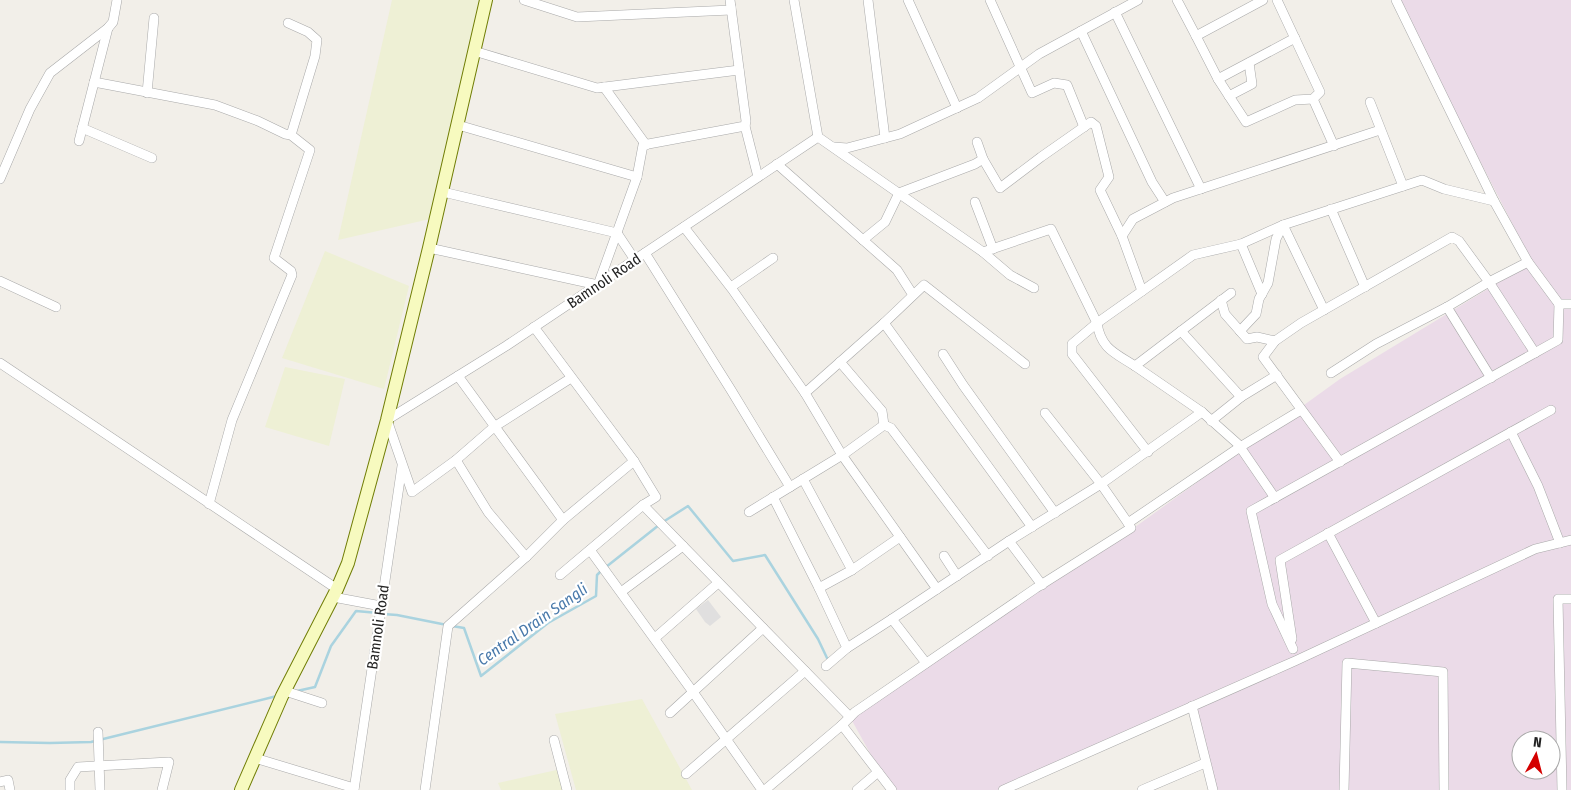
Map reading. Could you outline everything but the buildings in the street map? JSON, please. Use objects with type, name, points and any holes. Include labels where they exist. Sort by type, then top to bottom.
[{"type":"main road","points":[[241,790],[285,690],[335,593],[348,563],[387,420],[443,192],[486,0]]},
{"type":"street","points":[[0,179],[30,108],[50,73],[108,28],[113,22],[117,0]]},
{"type":"street","points":[[524,0],[577,17],[731,10]]},
{"type":"street","points":[[730,0],[746,121],[745,126],[758,178]]},
{"type":"street","points":[[731,10],[731,0],[735,0]]},
{"type":"street","points":[[794,0],[818,138],[983,252],[1010,275],[1034,288]]},
{"type":"street","points":[[868,0],[885,138]]},
{"type":"street","points":[[908,0],[957,108]]},
{"type":"street","points":[[990,0],[1032,93],[1054,83],[1067,84],[1084,127]]},
{"type":"street","points":[[1177,0],[1218,79],[1246,122],[1295,100],[1314,99],[1320,92],[1277,0]]},
{"type":"street","points":[[1196,36],[1263,0]]},
{"type":"street","points":[[1294,649],[1272,604],[1251,510],[1558,340],[1559,304],[1528,262],[1494,201],[1396,0]]},
{"type":"street","points":[[831,146],[847,148],[900,134],[978,98],[1039,54],[1133,1]]},
{"type":"street","points":[[1115,12],[1202,189]]},
{"type":"street","points":[[147,93],[154,18]]},
{"type":"street","points":[[288,23],[308,32],[318,40],[316,56],[291,135]]},
{"type":"street","points":[[79,141],[108,28]]},
{"type":"street","points":[[1081,31],[1152,182],[1164,202]]},
{"type":"street","points":[[1218,79],[1295,38]]},
{"type":"street","points":[[474,51],[597,88],[739,70]]},
{"type":"street","points":[[1229,96],[1252,84],[1249,63]]},
{"type":"street","points":[[94,82],[215,105],[258,121],[284,134],[291,135],[310,150],[274,258],[291,271],[292,275],[232,420],[209,504]]},
{"type":"street","points":[[604,87],[646,145]]},
{"type":"street","points":[[1314,99],[1334,146]]},
{"type":"street","points":[[1370,102],[1403,186]]},
{"type":"street","points":[[977,142],[983,159],[1000,188],[1041,156],[1091,122],[1096,126],[1109,177],[1100,190],[1122,236],[1142,291]]},
{"type":"street","points":[[458,125],[637,176]]},
{"type":"street","points":[[429,248],[598,285],[637,176],[643,145],[745,126]]},
{"type":"street","points":[[82,128],[152,158]]},
{"type":"street","points":[[1122,236],[1134,218],[1164,202],[1380,130]]},
{"type":"street","name":"Bamnoli Road","points":[[387,420],[534,327],[818,138]]},
{"type":"street","points":[[863,240],[885,222],[898,193],[975,164],[983,159]]},
{"type":"street","points":[[777,164],[897,270],[913,295]]},
{"type":"street","points":[[1148,452],[1072,354],[1072,344],[1097,323],[1194,255],[1242,244],[1284,225],[1422,180],[1444,189],[1494,201]]},
{"type":"street","points":[[443,192],[617,233],[635,260]]},
{"type":"street","points":[[975,202],[993,249]]},
{"type":"street","points":[[1331,209],[1365,287]]},
{"type":"street","points":[[1240,331],[1256,314],[1259,299],[1268,282],[1276,239],[1284,225]]},
{"type":"street","points":[[1284,225],[1324,310]]},
{"type":"street","points":[[684,227],[731,288],[805,393],[842,455],[937,589]]},
{"type":"street","points":[[983,252],[1051,228],[1097,323],[1098,331],[1108,348],[1211,420],[1240,447],[1275,498]]},
{"type":"street","points":[[1340,462],[1263,357],[1275,341],[1301,323],[1452,237],[1460,241],[1535,353]]},
{"type":"street","points":[[1242,244],[1262,294]]},
{"type":"street","points":[[645,253],[790,486]]},
{"type":"street","points":[[731,288],[773,258]]},
{"type":"street","points":[[1331,373],[1376,344],[1528,262]]},
{"type":"street","points":[[0,281],[56,307]]},
{"type":"street","points":[[805,393],[924,285],[1025,364]]},
{"type":"street","points":[[1135,366],[1231,293]]},
{"type":"street","points":[[1221,300],[1225,314],[1247,338],[1257,337],[1275,341]]},
{"type":"street","points":[[1559,304],[1571,304]]},
{"type":"street","points":[[1447,307],[1491,378]]},
{"type":"street","points":[[884,323],[1032,527]]},
{"type":"street","points":[[534,327],[634,462],[656,497],[643,505],[560,575]]},
{"type":"street","points":[[1181,331],[1241,397]]},
{"type":"street","points":[[944,354],[1055,513]]},
{"type":"street","points":[[840,362],[882,411],[884,425]]},
{"type":"street","points":[[0,363],[209,504],[335,593],[381,606]]},
{"type":"street","points":[[1211,420],[1241,397],[1277,374]]},
{"type":"street","points":[[458,376],[563,520]]},
{"type":"street","points":[[387,420],[412,492],[456,460],[494,427],[571,378]]},
{"type":"street","points":[[1128,523],[1240,447],[1302,410]]},
{"type":"street","points":[[1295,660],[1280,560],[1551,410]]},
{"type":"street","points":[[826,666],[847,648],[1009,541],[1101,484],[1202,412]]},
{"type":"street","points":[[590,550],[764,790],[855,712],[1042,585],[1131,528],[1101,484],[1045,413]]},
{"type":"street","points":[[749,512],[842,455],[884,425]]},
{"type":"street","points":[[884,425],[891,428],[988,556]]},
{"type":"street","points":[[1511,432],[1538,486],[1560,542]]},
{"type":"street","points":[[456,460],[488,512],[526,557]]},
{"type":"street","points":[[425,790],[448,626],[526,557],[563,520],[634,462]]},
{"type":"street","name":"Bamnoli Road","points":[[354,789],[402,464]]},
{"type":"street","points":[[803,479],[852,570]]},
{"type":"street","points":[[773,497],[820,588],[847,648]]},
{"type":"street","points":[[643,505],[850,717]]},
{"type":"street","points":[[1328,533],[1376,623]]},
{"type":"street","points":[[820,588],[852,570],[900,537]]},
{"type":"street","points":[[1003,790],[1295,660],[1536,548],[1571,540]]},
{"type":"street","points":[[1009,541],[1042,585]]},
{"type":"street","points":[[621,592],[683,546]]},
{"type":"street","points":[[944,556],[957,576]]},
{"type":"street","points":[[655,638],[718,582]]},
{"type":"street","points":[[1560,730],[1558,599],[1571,599]]},
{"type":"street","points":[[892,620],[926,664]]},
{"type":"street","points":[[670,713],[763,628]]},
{"type":"street","points":[[1344,790],[1347,663],[1443,672],[1444,790]]},
{"type":"street","points":[[686,774],[804,671]]},
{"type":"street","points":[[285,690],[322,703]]},
{"type":"street","points":[[1192,706],[1213,790]]},
{"type":"street","points":[[842,725],[892,790]]},
{"type":"street","points":[[98,732],[100,790]]},
{"type":"street","points":[[554,740],[566,790]]},
{"type":"street","points":[[255,758],[354,789]]},
{"type":"street","points":[[70,790],[70,780],[78,767],[169,762],[162,790]]},
{"type":"street","points":[[1142,790],[1205,763]]},
{"type":"street","points":[[857,790],[878,772]]},
{"type":"street","points":[[0,782],[8,780],[10,790]]},
{"type":"street","points":[[1562,790],[1561,780],[1571,781]]},
{"type":"shaded area","points":[[1397,0],[1571,0],[1571,790],[1212,790],[1189,712],[1006,790],[892,790],[850,717],[1131,530],[1340,379],[1532,262]]},
{"type":"shaded area","points":[[708,600],[721,617],[710,626],[696,609]]},
{"type":"green space","points":[[392,0],[487,0],[430,219],[338,240]]},
{"type":"green space","points":[[325,251],[409,286],[384,389],[282,358]]},
{"type":"green space","points":[[285,367],[345,379],[329,446],[265,427]]},
{"type":"green space","points":[[642,699],[692,790],[576,790],[555,714]]},
{"type":"green space","points":[[561,769],[567,790],[501,790],[498,783]]},
{"type":"waterway","name":"Central Drain Sangli","points":[[663,522],[688,506],[733,561],[765,555],[818,639],[827,658]]},
{"type":"waterway","name":"Central Drain Sangli","points":[[606,567],[659,525]]},
{"type":"waterway","name":"Central Drain Sangli","points":[[452,626],[464,628],[481,676],[548,623],[596,596],[597,575],[602,570]]},
{"type":"waterway","name":"Central Drain Sangli","points":[[297,691],[315,687],[331,646],[356,611],[378,613]]},
{"type":"waterway","name":"Central Drain Sangli","points":[[383,614],[447,625]]},
{"type":"waterway","name":"Central Drain Sangli","points":[[0,742],[91,742],[277,696]]}]
